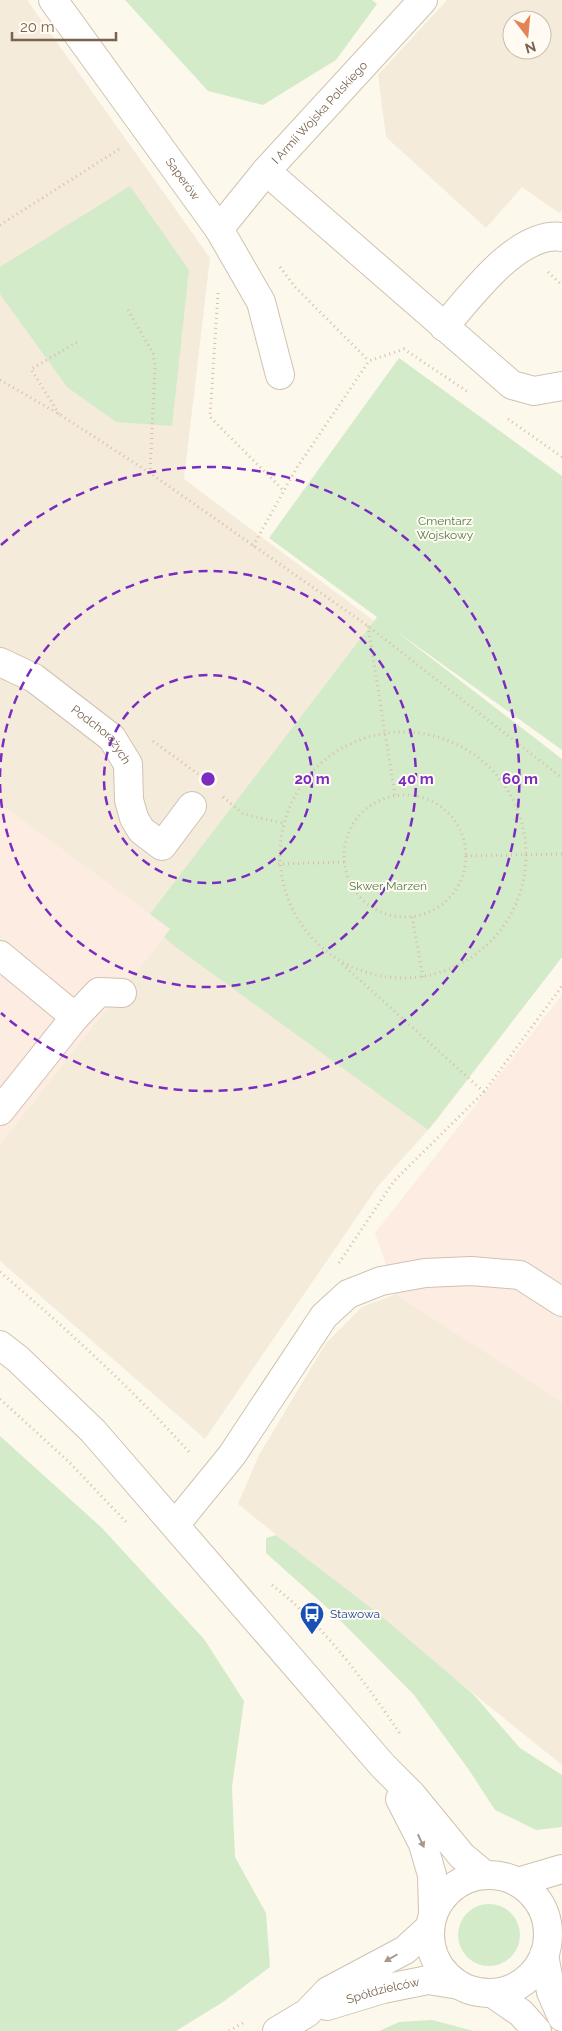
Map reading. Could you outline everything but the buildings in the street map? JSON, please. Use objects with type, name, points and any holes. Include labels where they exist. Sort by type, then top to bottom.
[{"type":"street","name":"Saperów","points":[[53,0],[220,229],[261,302],[280,375]]},
{"type":"street","name":"I Armii Wojska Polskiego","points":[[220,229],[266,171],[423,0]]},
{"type":"street","points":[[266,171],[512,385],[534,391],[562,386]]},
{"type":"street","points":[[444,327],[488,277],[520,248],[535,241],[562,237]]},
{"type":"street","name":"Podchorążych","points":[[0,662],[34,678],[112,738],[128,764],[129,800],[134,818],[141,830],[162,846],[192,806]]},
{"type":"street","points":[[0,955],[75,1016]]},
{"type":"street","points":[[0,1111],[75,1016],[98,992],[122,994]]},
{"type":"street","points":[[175,1525],[215,1478],[324,1316],[348,1294],[381,1281],[425,1273],[471,1271],[520,1274],[562,1302]]},
{"type":"street","points":[[0,1345],[93,1431],[383,1766],[412,1794],[462,1856],[486,1875]]},
{"type":"street","points":[[383,1766],[423,1844],[432,1876],[430,1945],[436,1961],[446,1975],[460,1985],[475,1991],[492,1993],[508,1989],[523,1981],[535,1970],[562,1912]]},
{"type":"street","points":[[518,1882],[562,1869]]},
{"type":"street","points":[[431,1920],[442,1898],[454,1886],[469,1878],[486,1875],[502,1876],[518,1882],[531,1892],[541,1906],[547,1922],[546,1947],[551,1992],[562,2017]]},
{"type":"street","name":"Spółdzielców","points":[[307,2013],[328,1992],[405,1950],[431,1920]]},
{"type":"street","name":"Spółdzielców","points":[[266,2024],[383,1989],[428,1980],[460,1985]]},
{"type":"street","points":[[492,1993],[520,2013],[537,2031]]},
{"type":"path","points":[[0,225],[126,145]]},
{"type":"path","points":[[218,283],[210,417],[284,491]]},
{"type":"path","points":[[128,310],[153,353],[150,473]]},
{"type":"path","points":[[59,414],[31,369],[78,341]]},
{"type":"path","points":[[252,546],[284,491],[369,361],[404,349],[469,392]]},
{"type":"path","points":[[0,380],[59,414],[150,473],[368,626],[562,778]]},
{"type":"path","points":[[501,414],[562,456]]},
{"type":"path","points":[[368,626],[395,795]]},
{"type":"path","points":[[340,962],[366,974],[394,979],[423,977],[456,967],[485,947],[508,921],[522,889],[527,854],[522,820],[507,787],[484,761],[454,742],[420,732],[385,732],[350,742],[320,762],[297,790],[282,823],[278,843],[278,864],[288,902],[309,936],[484,1092]]},
{"type":"path","points":[[395,795],[416,795],[442,807],[453,817],[463,835],[466,856],[464,874],[456,890],[444,903],[429,912],[412,917],[392,916],[374,909],[359,896],[348,880],[344,862],[344,843],[351,826],[362,811],[377,800],[395,795]]},
{"type":"path","points":[[466,856],[562,854]]},
{"type":"path","points":[[278,864],[344,862]]},
{"type":"path","points":[[412,917],[423,977]]},
{"type":"path","points":[[334,1270],[394,1181],[484,1092],[562,986]]},
{"type":"path","points":[[0,1272],[38,1304],[146,1406],[215,1478]]},
{"type":"path","points":[[0,1399],[69,1462],[133,1529]]},
{"type":"path","points":[[270,1584],[299,1606],[353,1668],[407,1743]]},
{"type":"path","points":[[229,2031],[266,2024]]},
{"type":"shaded area","points":[[0,0],[27,0],[210,258],[184,479],[562,761],[562,957],[436,1121],[378,1186],[205,1439],[0,1261],[0,1144],[170,929],[0,804]]},
{"type":"shaded area","points":[[447,0],[562,0],[562,210],[559,213],[522,187],[486,228],[386,137],[378,75]]},
{"type":"shaded area","points":[[0,804],[170,929],[0,1144]]},
{"type":"shaded area","points":[[562,995],[562,1402],[396,1294],[375,1233]]},
{"type":"shaded area","points":[[396,1294],[562,1402],[562,1765],[238,1504],[259,1455],[326,1343],[362,1307]]},
{"type":"green space","points":[[125,0],[372,0],[377,4],[336,60],[263,105],[208,91]]},
{"type":"green space","points":[[130,186],[189,270],[172,426],[116,422],[67,387],[0,294],[0,267]]},
{"type":"green space","name":"Skwer Marzeń","points":[[399,358],[562,476],[562,750],[396,631],[562,759],[562,957],[428,1130],[173,945],[164,937],[170,929],[150,914],[377,617],[269,538]]},
{"type":"green space","points":[[0,1436],[102,1528],[204,1639],[244,1701],[232,1787],[235,1857],[266,1913],[270,1967],[223,2002],[176,2031],[0,2031]]},
{"type":"green space","points":[[276,1535],[380,1615],[473,1694],[520,1748],[562,1775],[562,1827],[536,1830],[495,1810],[469,1770],[414,1695],[333,1613],[266,1553],[266,1538]]},
{"type":"green space","points":[[489,1904],[506,1909],[511,1913],[515,1918],[520,1935],[515,1952],[511,1957],[506,1961],[489,1966],[472,1961],[467,1957],[463,1952],[458,1935],[463,1918],[467,1913],[472,1909]]},
{"type":"green space","points":[[432,2020],[474,2031],[379,2031],[399,2022]]},
{"type":"place","name":"Stawowa","points":[[312,1635]]},
{"type":"park label","name":"Cmentarz Wojskowy","points":[[445,528]]}]
